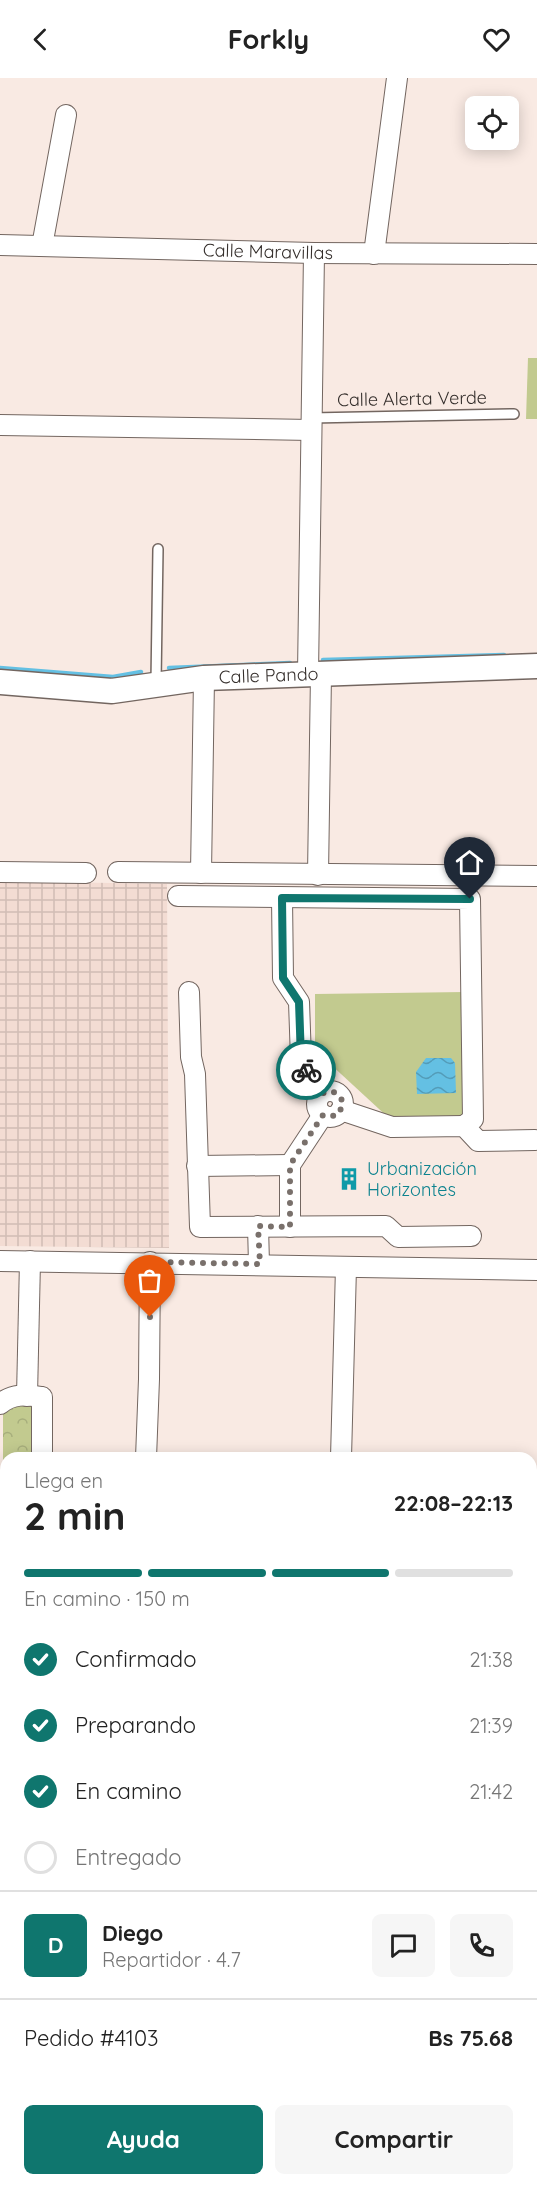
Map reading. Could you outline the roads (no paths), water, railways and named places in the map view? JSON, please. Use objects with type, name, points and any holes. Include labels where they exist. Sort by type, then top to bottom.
[{"type":"street","points":[[374,254],[398,78]]},
{"type":"street","points":[[42,246],[66,116]]},
{"type":"street","name":"Calle Maravillas","points":[[0,245],[314,253],[537,254]]},
{"type":"street","points":[[314,253],[311,424],[318,875]]},
{"type":"street","points":[[0,425],[311,424]]},
{"type":"street","name":"Calle Pando","points":[[0,682],[112,691],[204,678],[537,666]]},
{"type":"street","points":[[201,873],[204,678]]},
{"type":"street","points":[[0,872],[86,873]]},
{"type":"street","points":[[118,872],[537,876]]},
{"type":"street","points":[[178,896],[470,899],[473,1119],[464,1126],[392,1127],[328,1107],[301,1059],[299,1002],[283,978],[282,898]]},
{"type":"street","points":[[189,992],[191,1057],[195,1074],[200,1227],[386,1226],[398,1237],[471,1236]]},
{"type":"street","points":[[290,1227],[290,1165],[328,1107]]},
{"type":"street","points":[[464,1126],[478,1141],[535,1140]]},
{"type":"street","points":[[197,1166],[290,1165]]},
{"type":"street","points":[[258,1226],[260,1264]]},
{"type":"street","points":[[0,1261],[537,1270]]},
{"type":"street","points":[[27,1395],[30,1261]]},
{"type":"street","points":[[146,1452],[150,1262]]},
{"type":"street","points":[[341,1452],[346,1267]]},
{"type":"street","points":[[0,1404],[8,1398],[27,1395],[42,1397],[42,1452]]},
{"type":"lane","name":"Calle Alerta Verde","points":[[311,424],[514,414]]},
{"type":"lane","points":[[156,685],[158,549]]},
{"type":"water","points":[[426,1058],[451,1058],[455,1063],[456,1093],[417,1094],[416,1072]]},
{"type":"waterway","points":[[323,660],[504,655]]},
{"type":"waterway","points":[[169,668],[290,663]]},
{"type":"waterway","points":[[0,668],[113,677],[141,672]]},
{"type":"place","name":"Urbanización Horizontes","points":[[349,1179]]}]
